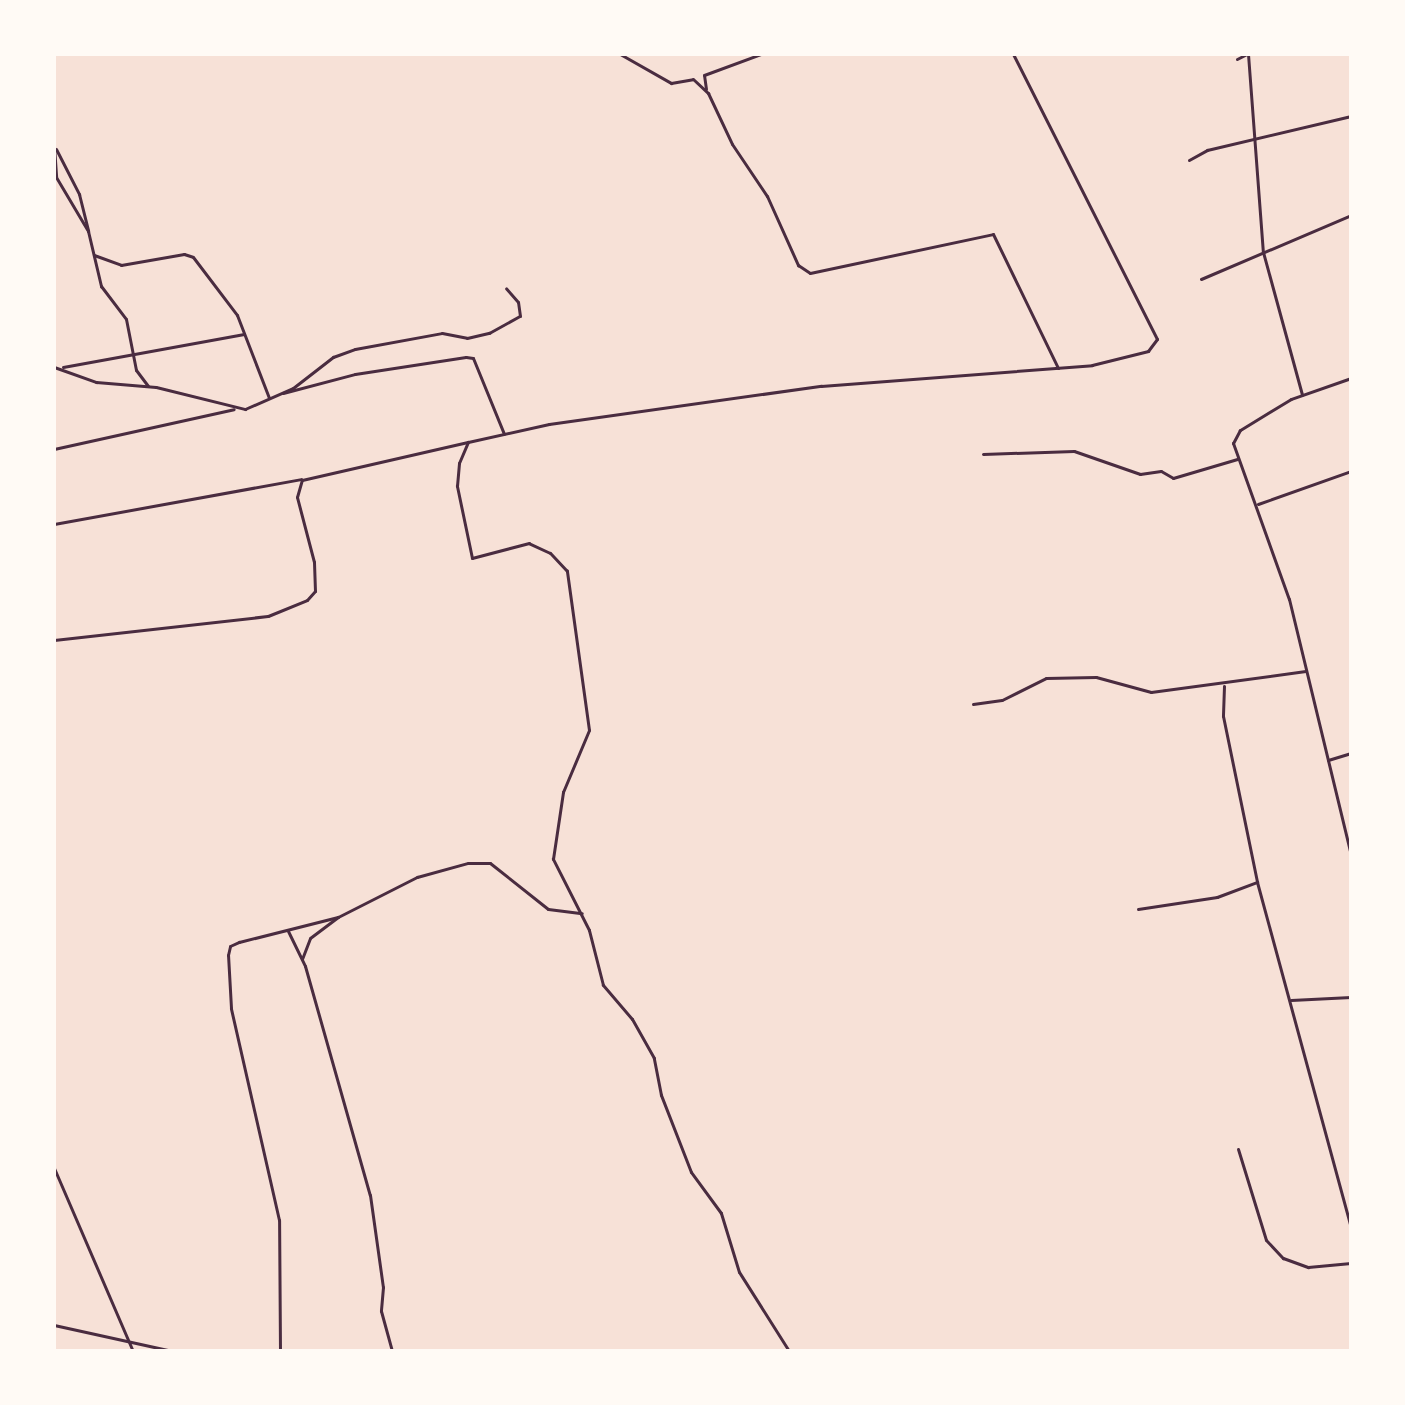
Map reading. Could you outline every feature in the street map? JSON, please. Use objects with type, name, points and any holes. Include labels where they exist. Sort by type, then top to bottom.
[{"type":"street","points":[[620,54],[671,83],[693,79],[761,54]]},
{"type":"street","points":[[54,524],[293,477],[302,480],[504,434],[821,386],[1058,369],[1116,362],[1148,351],[1157,339],[1013,54]]},
{"type":"street","points":[[1237,59],[1248,54],[1252,141],[1263,252],[1302,395]]},
{"type":"street","points":[[704,75],[708,93],[732,144],[767,196],[798,265],[810,273],[821,272],[993,234],[1058,369]]},
{"type":"street","points":[[693,79],[708,93]]},
{"type":"street","points":[[1189,160],[1207,150],[1351,116]]},
{"type":"street","points":[[54,146],[56,177],[88,231]]},
{"type":"street","points":[[54,146],[79,194],[101,286],[126,319],[136,370],[148,386]]},
{"type":"street","points":[[1201,279],[1351,215]]},
{"type":"street","points":[[94,255],[121,265],[184,254],[193,257],[224,294],[245,334],[269,398]]},
{"type":"street","points":[[54,449],[238,408],[269,398],[333,357],[355,349],[442,333],[467,338],[517,320],[521,309],[506,288]]},
{"type":"street","points":[[54,367],[245,334]]},
{"type":"street","points":[[280,393],[355,374],[473,358],[504,434]]},
{"type":"street","points":[[63,367],[96,382],[148,386],[238,408]]},
{"type":"street","points":[[1351,378],[1302,395],[1240,430],[1233,443],[1258,504],[1306,671],[1327,761],[1350,838],[1351,855]]},
{"type":"street","points":[[468,442],[459,463],[457,486],[472,558],[529,543],[550,553],[567,571],[589,730],[563,792],[552,854],[582,913],[603,985],[632,1019],[654,1058],[661,1095],[691,1172],[721,1213],[739,1272],[789,1351]]},
{"type":"street","points":[[983,454],[1088,453],[1140,474],[1161,471],[1173,478],[1237,459]]},
{"type":"street","points":[[1258,504],[1351,471]]},
{"type":"street","points":[[54,640],[268,616],[307,600],[315,591],[314,562],[297,497],[302,480]]},
{"type":"street","points":[[973,704],[1002,700],[1038,680],[1074,675],[1142,691],[1224,686],[1306,671]]},
{"type":"street","points":[[1224,686],[1223,716],[1257,882],[1351,1227]]},
{"type":"street","points":[[1327,761],[1351,753]]},
{"type":"street","points":[[302,959],[310,938],[338,917],[417,877],[479,862],[490,863],[548,909],[582,913]]},
{"type":"street","points":[[1138,909],[1217,897],[1257,882]]},
{"type":"street","points":[[280,1351],[279,1220],[231,1008],[228,955],[230,946],[239,942],[338,917]]},
{"type":"street","points":[[288,931],[302,959],[370,1195],[383,1287],[381,1311],[392,1351]]},
{"type":"street","points":[[1291,1000],[1351,997]]},
{"type":"street","points":[[1238,1149],[1266,1240],[1283,1258],[1308,1267],[1351,1263]]},
{"type":"street","points":[[54,1168],[133,1351]]},
{"type":"street","points":[[54,1325],[172,1351]]}]
